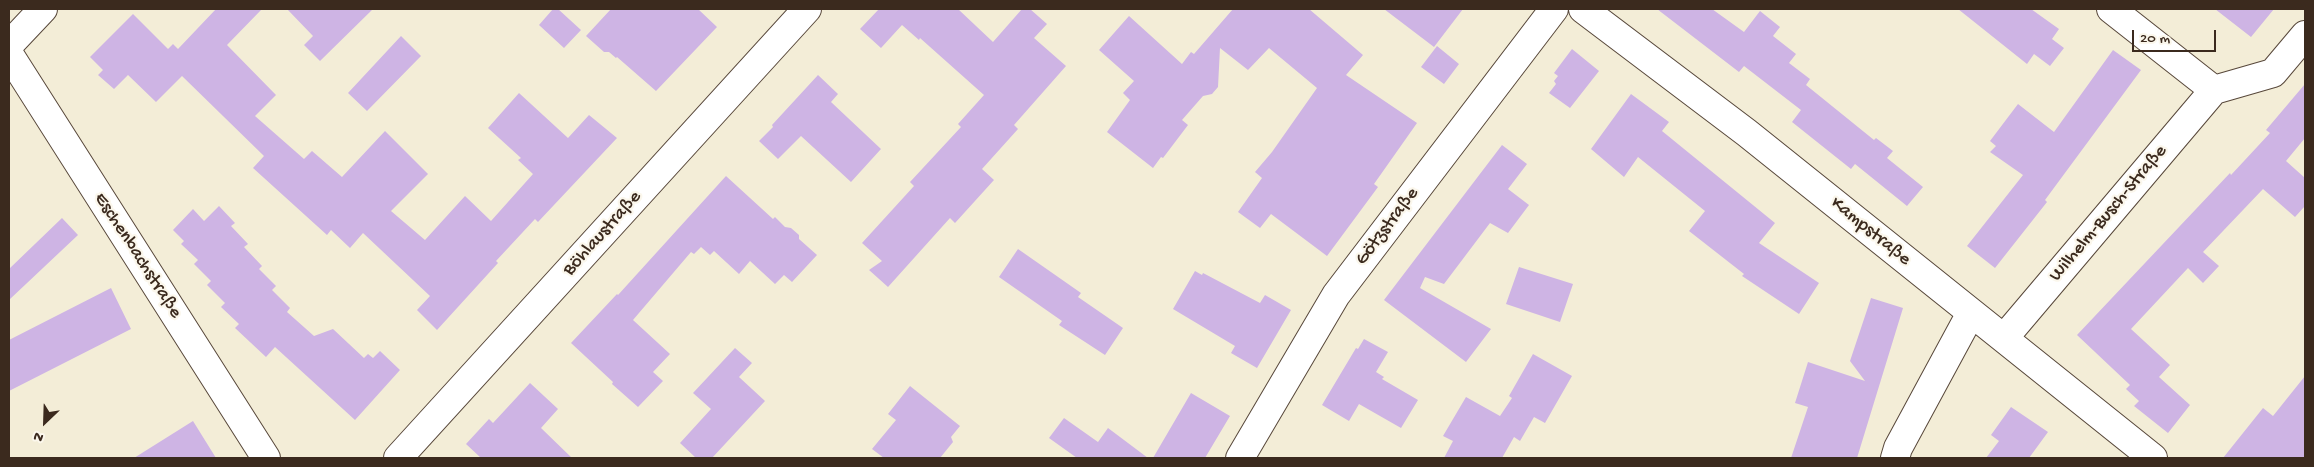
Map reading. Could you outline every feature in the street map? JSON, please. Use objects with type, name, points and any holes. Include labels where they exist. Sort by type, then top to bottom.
[{"type":"street","points":[[9,45],[43,9]]},
{"type":"street","name":"Böhlaustraße","points":[[398,458],[807,9]]},
{"type":"street","name":"Götzstraße","points":[[1240,458],[1336,296],[1554,9]]},
{"type":"street","name":"Kampstraße","points":[[1584,9],[1747,133],[2153,458]]},
{"type":"street","points":[[2112,9],[2214,90],[2274,73],[2305,35]]},
{"type":"street","name":"Eschenbachstraße","points":[[9,54],[266,458]]},
{"type":"street","name":"Wilhelm-Busch-Straße","points":[[2004,338],[2214,90]]},
{"type":"street","points":[[1895,458],[1898,448],[1971,313]]},
{"type":"building","points":[[216,9],[262,9],[227,45],[276,95],[255,116],[304,159],[312,151],[342,177],[385,131],[428,174],[391,211],[425,240],[465,196],[491,221],[533,174],[518,160],[521,158],[488,128],[519,93],[568,138],[589,115],[617,138],[538,222],[535,219],[437,330],[417,310],[430,296],[363,233],[350,248],[331,230],[327,235],[253,168],[264,156],[182,76],[156,102],[128,75],[114,89],[98,75],[103,70],[90,57],[133,14],[168,49],[173,44],[178,49]]},
{"type":"building","points":[[287,9],[373,9],[320,61],[304,45],[313,36]]},
{"type":"building","points":[[553,9],[558,9],[581,30],[564,48],[539,25]]},
{"type":"building","points":[[611,9],[698,9],[717,27],[656,91],[617,57],[609,52],[604,52],[586,36]]},
{"type":"building","points":[[879,9],[958,9],[993,42],[1022,9],[1030,9],[1047,24],[1034,38],[1066,66],[1014,125],[1018,129],[982,169],[994,180],[955,223],[950,218],[888,287],[869,270],[882,261],[862,243],[914,186],[910,182],[961,127],[958,124],[984,95],[920,38],[919,40],[902,25],[881,48],[860,29]]},
{"type":"building","points":[[1233,9],[1309,9],[1363,55],[1346,75],[1417,123],[1374,184],[1378,187],[1327,256],[1271,214],[1260,228],[1238,212],[1262,178],[1255,172],[1272,152],[1317,88],[1269,48],[1248,70],[1220,48],[1218,87],[1212,94],[1203,96],[1182,120],[1188,125],[1153,168],[1107,132],[1130,100],[1123,93],[1134,81],[1099,50],[1129,16],[1182,64],[1191,52],[1194,54]]},
{"type":"building","points":[[1384,9],[1463,9],[1434,47]]},
{"type":"building","points":[[1657,9],[1712,9],[1744,32],[1760,11],[1780,27],[1773,36],[1796,54],[1789,63],[1810,79],[1806,85],[1874,140],[1876,138],[1893,151],[1887,158],[1923,187],[1907,206],[1855,164],[1851,169],[1792,122],[1801,110],[1744,66],[1739,72]]},
{"type":"building","points":[[1958,9],[2031,9],[2059,29],[2052,39],[2064,48],[2050,66],[2034,54],[2027,64]]},
{"type":"building","points":[[2215,9],[2274,9],[2251,37]]},
{"type":"building","points":[[401,36],[421,56],[367,111],[348,93]]},
{"type":"building","points":[[1437,46],[1459,64],[1444,84],[1421,67]]},
{"type":"building","points":[[1572,49],[1599,71],[1570,108],[1549,93],[1556,84],[1554,81],[1558,76],[1554,73]]},
{"type":"building","points":[[2113,50],[2141,70],[2045,200],[2047,202],[1995,268],[1967,246],[2023,175],[1990,152],[1996,146],[1990,141],[2018,104],[2054,132]]},
{"type":"building","points":[[818,75],[838,94],[831,102],[881,149],[851,182],[801,136],[778,159],[759,141]]},
{"type":"building","points":[[2305,84],[2305,138],[2286,161],[2305,178],[2305,206],[2295,217],[2263,189],[2203,252],[2219,266],[2203,283],[2188,268],[2131,329],[2170,365],[2159,377],[2190,405],[2168,433],[2134,406],[2139,401],[2126,389],[2130,385],[2077,335],[2270,133],[2266,130]]},
{"type":"building","points":[[1631,94],[1669,122],[1662,131],[1775,223],[1759,243],[1819,283],[1799,314],[1742,276],[1744,274],[1689,231],[1705,211],[1638,157],[1624,177],[1591,149]]},
{"type":"building","points":[[1502,145],[1527,164],[1508,189],[1529,205],[1508,233],[1490,223],[1444,284],[1425,277],[1420,288],[1491,329],[1466,362],[1384,300]]},
{"type":"building","points":[[726,176],[773,219],[775,217],[785,227],[791,228],[799,235],[799,239],[817,255],[792,282],[784,275],[775,284],[750,261],[739,274],[714,251],[710,255],[701,247],[694,254],[691,252],[633,320],[670,354],[653,372],[663,381],[638,407],[571,343],[618,295]]},
{"type":"building","points":[[219,206],[235,223],[231,226],[248,244],[244,247],[262,266],[259,269],[276,286],[272,290],[290,308],[287,312],[314,336],[333,329],[364,358],[368,354],[373,358],[380,351],[400,370],[355,420],[275,347],[266,357],[235,328],[239,324],[221,307],[225,303],[207,285],[211,281],[194,264],[198,260],[181,244],[184,241],[173,230],[193,209],[204,221]]},
{"type":"building","points":[[62,218],[78,235],[9,300],[9,269]]},
{"type":"building","points":[[1018,249],[1081,293],[1078,297],[1123,328],[1105,355],[1059,325],[1062,321],[999,277]]},
{"type":"building","points":[[1519,267],[1573,284],[1560,322],[1506,304]]},
{"type":"building","points":[[1195,271],[1202,275],[1203,273],[1260,303],[1265,295],[1291,310],[1257,368],[1231,353],[1235,346],[1173,309]]},
{"type":"building","points":[[111,288],[131,329],[9,391],[9,340]]},
{"type":"building","points":[[1871,298],[1903,308],[1857,458],[1791,458],[1808,407],[1795,403],[1808,362],[1865,381],[1850,361]]},
{"type":"building","points":[[1364,339],[1388,352],[1376,372],[1384,377],[1382,379],[1418,400],[1401,428],[1359,404],[1349,421],[1322,405],[1356,348],[1358,349]]},
{"type":"building","points":[[735,348],[752,363],[739,377],[765,401],[712,458],[696,458],[680,443],[711,409],[693,393]]},
{"type":"building","points":[[1533,354],[1572,376],[1545,423],[1534,417],[1520,441],[1514,437],[1502,458],[1444,458],[1453,441],[1443,436],[1466,397],[1500,416],[1512,398],[1509,396]]},
{"type":"building","points":[[2305,376],[2305,458],[2223,458],[2263,408],[2273,416]]},
{"type":"building","points":[[530,383],[558,409],[541,428],[572,458],[481,458],[466,444],[489,419],[493,423]]},
{"type":"building","points":[[910,386],[960,426],[951,437],[953,442],[940,458],[884,458],[872,449],[896,420],[888,414]]},
{"type":"building","points":[[1191,393],[1230,416],[1205,458],[1153,458]]},
{"type":"building","points":[[2011,407],[2048,432],[2029,458],[1986,458],[1999,441],[1991,435]]},
{"type":"building","points":[[1064,418],[1098,442],[1108,428],[1148,458],[1077,458],[1049,438]]},
{"type":"building","points":[[193,421],[216,458],[134,458]]}]
